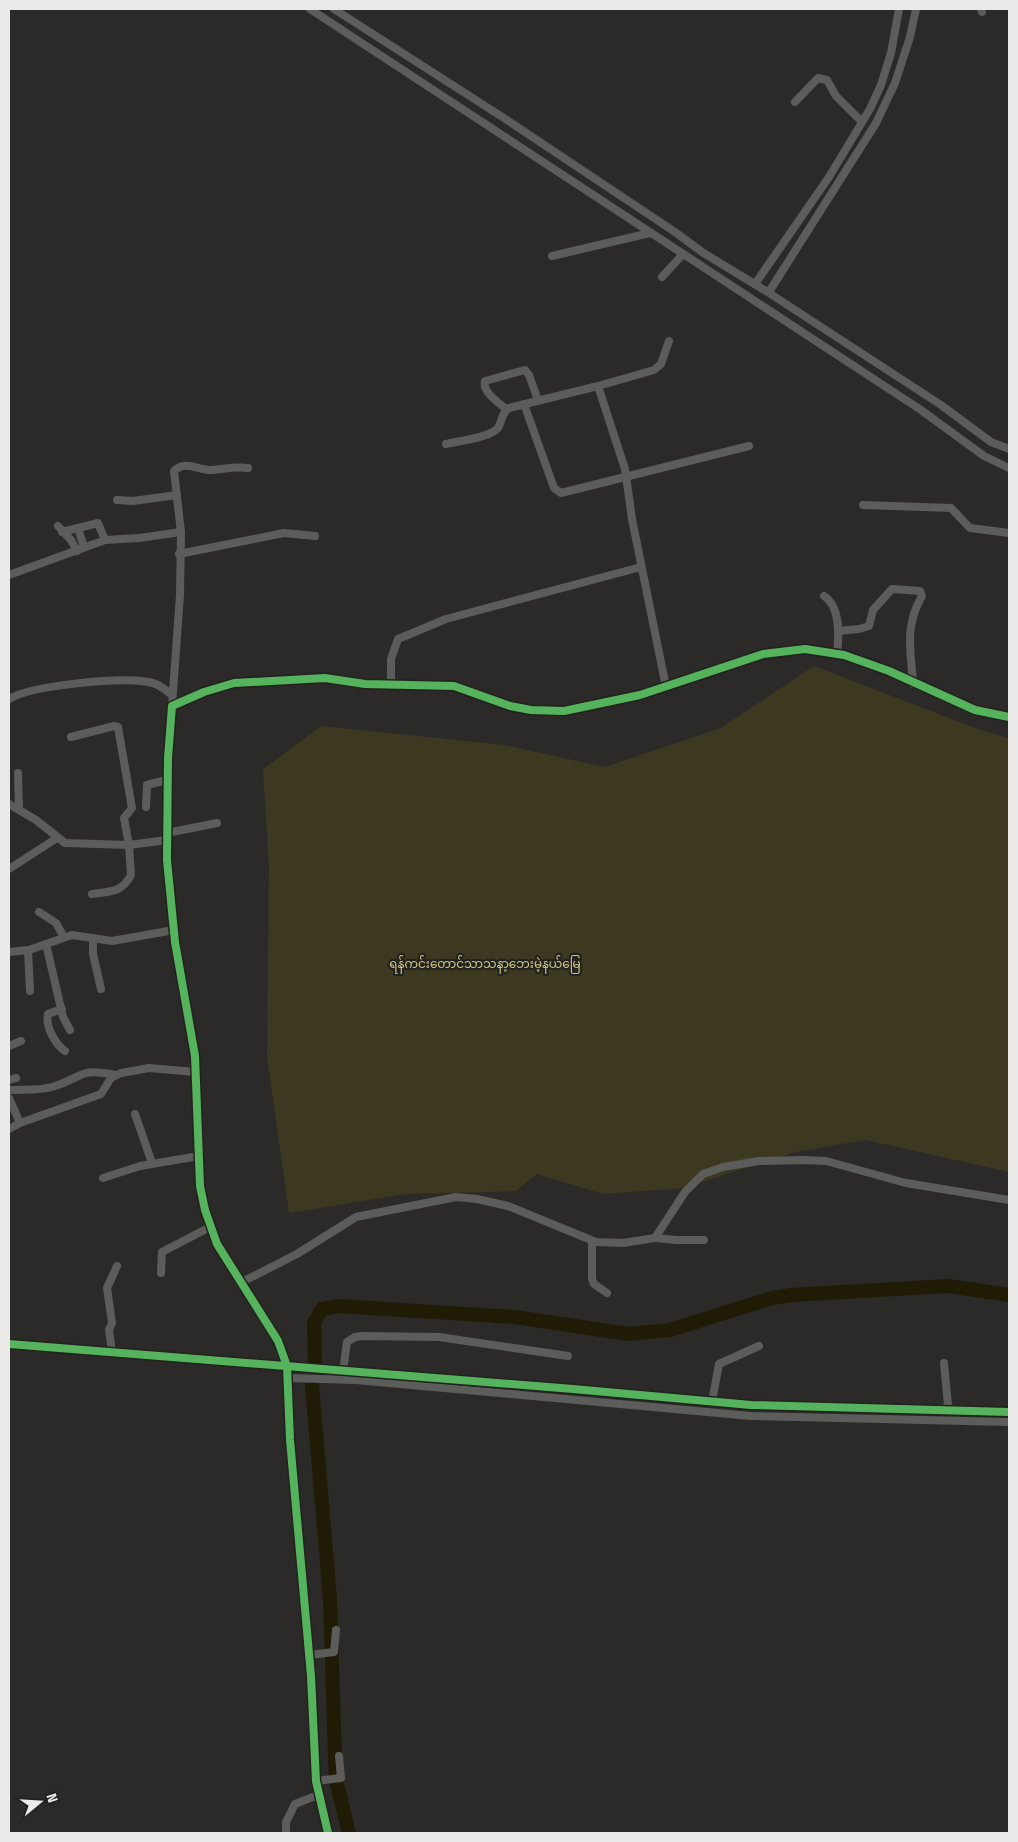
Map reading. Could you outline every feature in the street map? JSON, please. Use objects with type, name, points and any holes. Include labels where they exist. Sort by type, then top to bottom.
[{"type":"street","points":[[310,9],[921,410],[984,456],[1009,468]]},
{"type":"street","points":[[334,9],[510,122],[710,257],[756,284],[941,405],[991,442],[1009,449]]},
{"type":"street","points":[[756,284],[829,177],[870,109],[885,73],[899,9]]},
{"type":"street","points":[[767,292],[876,123],[895,83],[910,37],[916,9]]},
{"type":"street","points":[[795,102],[818,78],[822,78],[827,80],[846,108],[862,122]]},
{"type":"street","points":[[552,256],[650,233]]},
{"type":"street","points":[[662,277],[683,254]]},
{"type":"street","points":[[506,409],[654,370],[661,364],[669,340]]},
{"type":"street","points":[[506,409],[489,394],[485,388],[485,381],[525,370],[529,375],[538,400]]},
{"type":"street","points":[[598,386],[626,476],[641,567],[666,687]]},
{"type":"street","points":[[524,404],[541,456],[557,492],[567,492],[749,446]]},
{"type":"street","points":[[446,444],[492,433],[498,427],[506,409]]},
{"type":"street","points":[[248,468],[236,466],[209,470],[196,466],[178,467],[174,475],[181,532],[179,554],[180,595],[167,780],[167,837],[174,930],[196,1072],[202,1200],[217,1244],[278,1342],[287,1372],[291,1448],[309,1654],[316,1781],[328,1833]]},
{"type":"street","points":[[117,500],[133,501],[177,495]]},
{"type":"street","points":[[863,505],[951,508],[970,528],[1009,533]]},
{"type":"street","points":[[80,549],[60,529],[98,524],[105,540]]},
{"type":"street","points":[[78,528],[80,549]]},
{"type":"street","points":[[9,575],[105,540],[139,538],[181,532]]},
{"type":"street","points":[[179,554],[284,533],[315,536]]},
{"type":"street","points":[[390,684],[391,659],[398,639],[417,629],[446,619],[641,567]]},
{"type":"street","points":[[838,630],[859,630],[869,626],[873,610],[892,589],[920,591],[922,596],[912,615],[909,635],[913,684]]},
{"type":"street","points":[[824,596],[833,605],[838,630],[837,654]]},
{"type":"street","points":[[172,706],[219,687],[259,680],[326,678],[365,684],[454,686],[510,706],[531,710],[564,711],[607,704],[666,687],[763,654],[804,649],[837,654],[889,671],[913,684],[975,710],[1009,717]]},
{"type":"street","points":[[9,699],[37,689],[118,680],[156,684],[172,696]]},
{"type":"street","points":[[71,736],[114,726],[118,728],[132,808],[124,818],[129,845],[131,872],[129,879],[113,892],[92,894]]},
{"type":"street","points":[[18,773],[19,809]]},
{"type":"street","points":[[146,808],[147,785],[167,780]]},
{"type":"street","points":[[9,804],[36,820],[65,843],[75,845],[129,845],[217,823]]},
{"type":"street","points":[[9,869],[57,838]]},
{"type":"street","points":[[40,912],[56,923],[64,937]]},
{"type":"street","points":[[9,952],[28,950],[64,937],[76,935],[112,941],[174,930]]},
{"type":"street","points":[[93,938],[93,954],[101,989]]},
{"type":"street","points":[[46,944],[63,1017],[70,1030]]},
{"type":"street","points":[[28,950],[30,991]]},
{"type":"street","points":[[62,1009],[48,1014],[47,1017],[51,1033],[65,1051]]},
{"type":"street","points":[[9,1046],[21,1041]]},
{"type":"street","points":[[9,1090],[50,1088],[86,1072],[96,1071],[115,1075],[148,1068],[196,1072]]},
{"type":"street","points":[[9,1129],[20,1123],[101,1094],[115,1075]]},
{"type":"street","points":[[9,1098],[20,1123]]},
{"type":"street","points":[[135,1114],[152,1164]]},
{"type":"street","points":[[103,1178],[152,1164],[199,1156]]},
{"type":"street","points":[[655,1238],[684,1192],[703,1174],[723,1167],[759,1161],[826,1161],[906,1183],[1009,1200]]},
{"type":"street","points":[[242,1282],[297,1254],[356,1217],[456,1197],[467,1197],[508,1206],[592,1241],[622,1243],[655,1238],[704,1240]]},
{"type":"street","points":[[161,1273],[162,1252],[210,1227]]},
{"type":"street","points":[[592,1241],[592,1279],[594,1284],[607,1293]]},
{"type":"street","points":[[112,1352],[110,1330],[112,1323],[108,1288],[117,1266]]},
{"type":"street","points":[[343,1370],[348,1342],[355,1337],[362,1336],[439,1338],[568,1356]]},
{"type":"street","points":[[9,1344],[112,1352],[364,1381],[508,1395],[677,1404],[712,1402],[751,1405],[1009,1412]]},
{"type":"street","points":[[712,1402],[720,1364],[759,1346]]},
{"type":"street","points":[[943,1410],[948,1405],[944,1363]]},
{"type":"street","points":[[287,1372],[343,1370],[677,1404],[751,1416],[1009,1422]]},
{"type":"street","points":[[309,1654],[333,1653],[336,1650],[336,1630]]},
{"type":"street","points":[[316,1781],[338,1779],[341,1775],[339,1756]]},
{"type":"street","points":[[286,1833],[287,1817],[295,1804],[318,1794]]},
{"type":"green space","name":"ရန်ကင်းတောင်သာသနာ့ဘေးမဲ့နယ်မြေ","points":[[814,666],[980,730],[1009,738],[1009,1172],[866,1140],[795,1152],[683,1188],[603,1194],[537,1174],[516,1191],[406,1194],[289,1213],[267,1056],[269,867],[263,769],[321,726],[504,745],[605,767],[721,728]]},
{"type":"waterway","points":[[315,1363],[314,1323],[322,1309],[338,1306],[515,1317],[628,1334],[670,1330],[772,1298],[791,1295],[948,1286],[1009,1295]]},
{"type":"waterway","points":[[312,1385],[330,1599],[336,1780],[349,1833]]},
{"type":"cycle path","points":[[328,1833],[316,1781],[311,1676],[290,1440],[287,1366],[278,1341],[217,1244],[205,1210],[200,1186],[195,1056],[175,942],[167,860],[168,758],[172,706],[204,692],[234,683],[325,678],[365,684],[454,686],[510,706],[531,710],[564,711],[640,695],[763,654],[805,649],[844,655],[889,671],[975,710],[1009,717]]},
{"type":"cycle path","points":[[9,1344],[751,1405],[1009,1412]]}]
